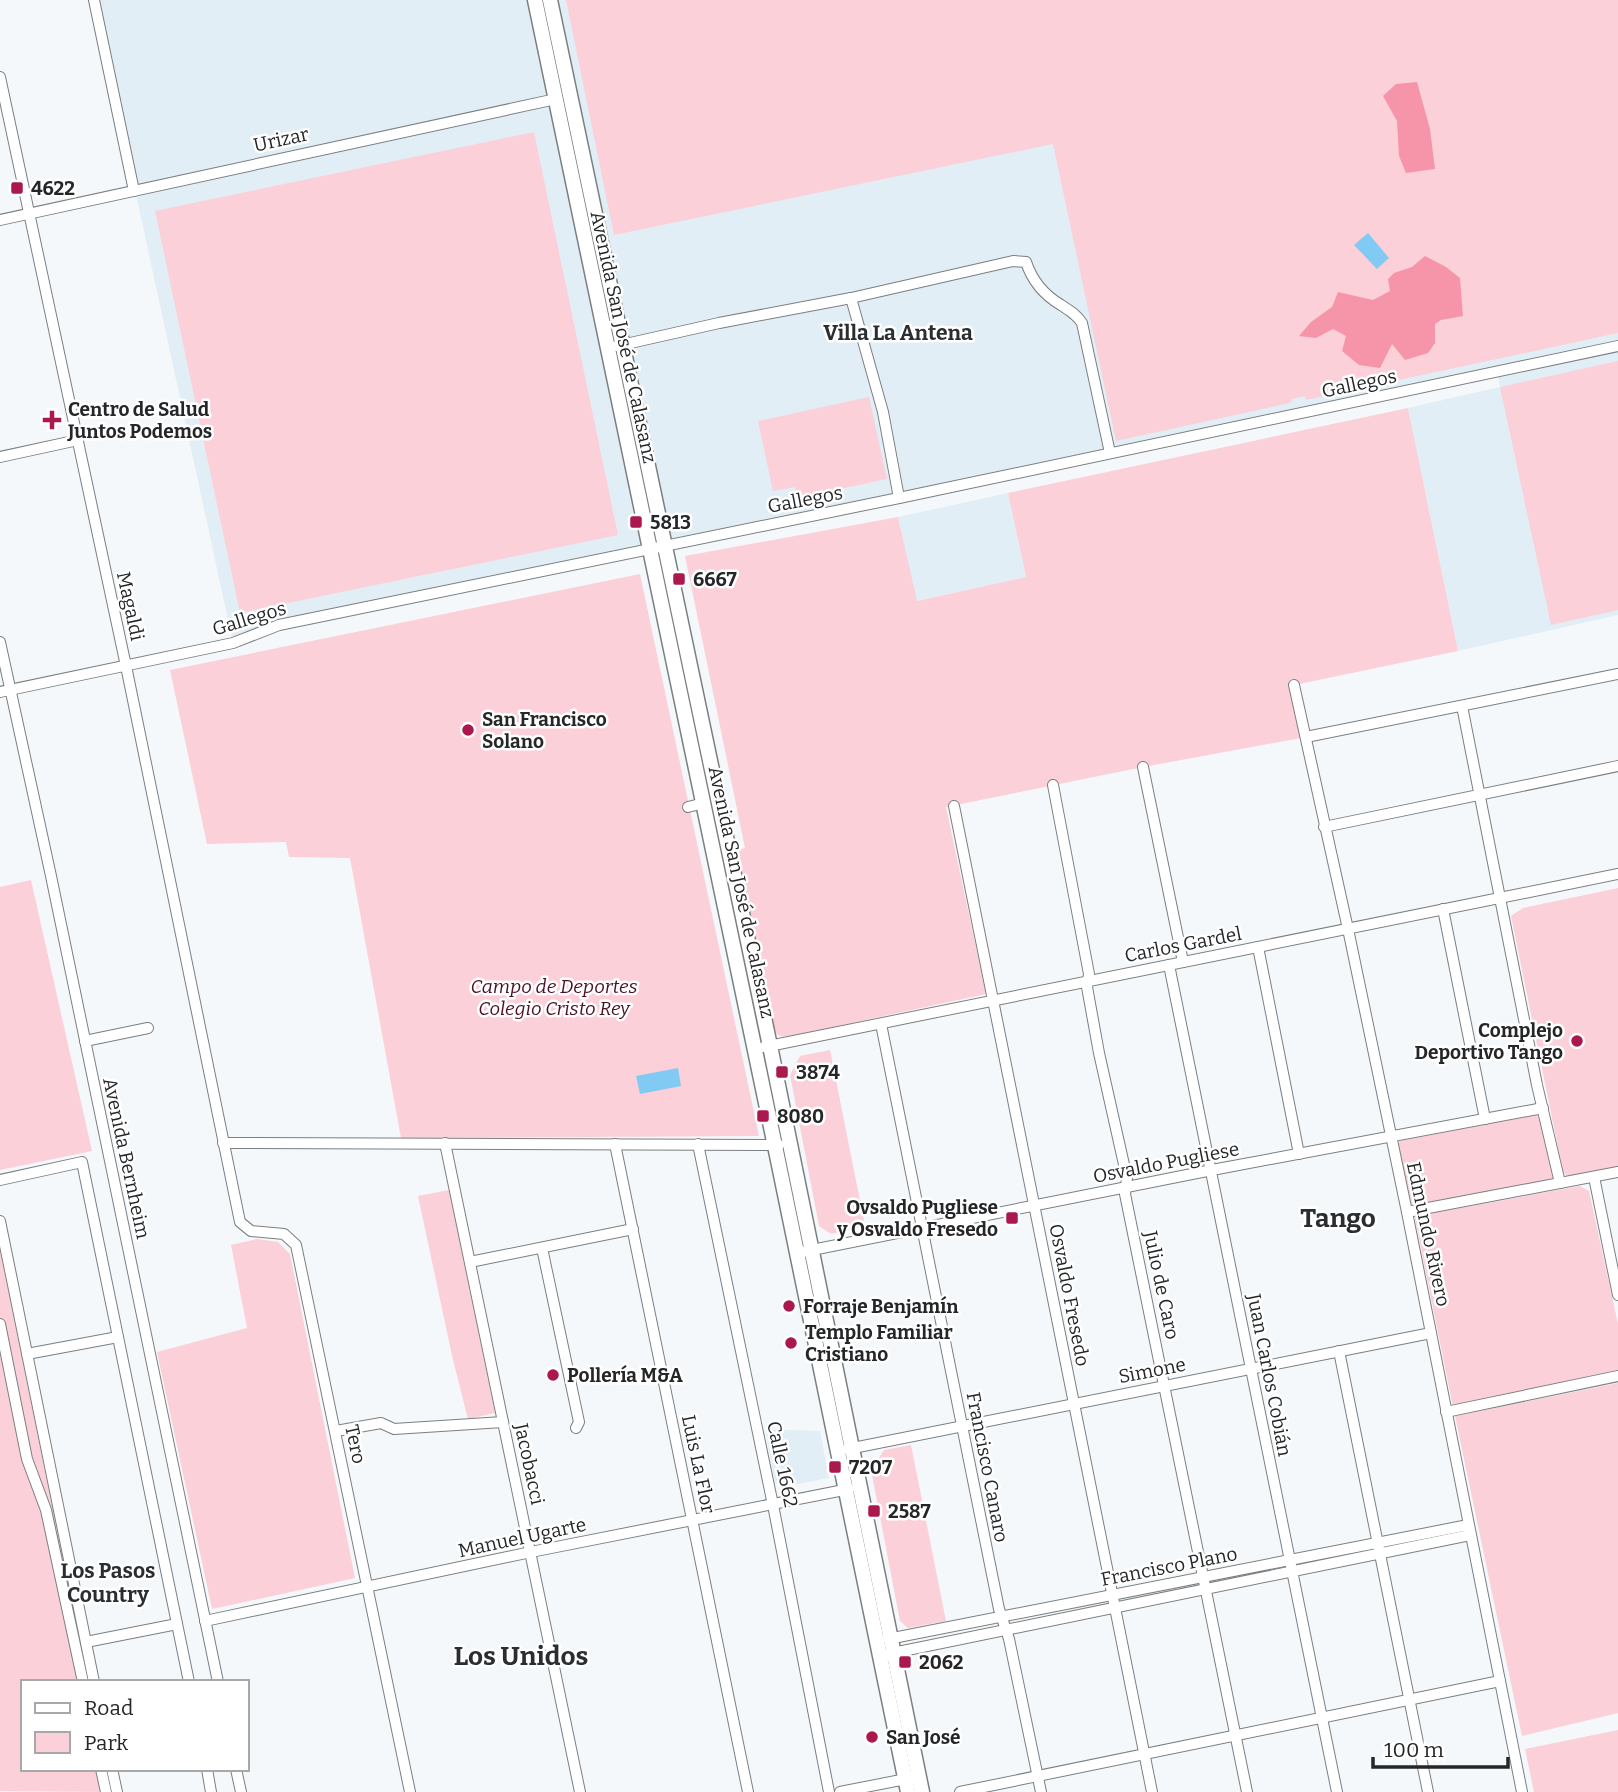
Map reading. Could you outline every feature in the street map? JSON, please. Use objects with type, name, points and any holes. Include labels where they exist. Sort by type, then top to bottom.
[{"type":"main road","name":"Avenida San José de Calasanz","points":[[535,0],[563,98],[622,344],[911,1782],[922,1792]]},
{"type":"main road","name":"Avenida San José de Calasanz","points":[[550,0],[563,98],[607,348],[704,803],[763,1048]]},
{"type":"street","points":[[94,0],[134,191]]},
{"type":"street","name":"Magaldi","points":[[0,77],[223,1143]]},
{"type":"street","name":"Urizar","points":[[0,220],[563,98]]},
{"type":"street","points":[[607,348],[851,298],[1013,261],[1026,262],[1030,274],[1051,299],[1076,314],[1082,323],[1110,453]]},
{"type":"street","points":[[851,298],[883,412],[899,498]]},
{"type":"street","name":"Gallegos","points":[[5,691],[233,643],[279,625],[899,498],[1618,346]]},
{"type":"street","points":[[0,457],[78,440]]},
{"type":"street","name":"Avenida Bernheim","points":[[0,642],[5,691],[85,1041],[218,1680]]},
{"type":"street","points":[[1306,737],[1618,674]]},
{"type":"street","name":"Edmundo Rivero","points":[[1294,685],[1348,929],[1522,1792]]},
{"type":"street","points":[[1462,706],[1560,1183]]},
{"type":"street","points":[[1324,827],[1618,766]]},
{"type":"street","points":[[1143,767],[1183,962]]},
{"type":"street","name":"Julio de Caro","points":[[1054,785],[1089,974],[1099,1053],[1127,1178],[1125,1194],[1247,1792]]},
{"type":"street","points":[[688,807],[704,803]]},
{"type":"street","name":"Osvaldo Fresedo","points":[[954,806],[1152,1792]]},
{"type":"street","name":"Carlos Gardel","points":[[763,1048],[1618,874]]},
{"type":"street","points":[[1443,909],[1485,1119]]},
{"type":"street","points":[[1258,947],[1299,1154]]},
{"type":"street","name":"Juan Carlos Cobián","points":[[1169,965],[1336,1792]]},
{"type":"street","name":"Francisco Canaro","points":[[880,1024],[1002,1617],[1041,1792]]},
{"type":"street","points":[[85,1041],[148,1028]]},
{"type":"street","name":"Osvaldo Pugliese","points":[[804,1252],[1212,1170],[1543,1108]]},
{"type":"street","points":[[223,1143],[782,1144]]},
{"type":"street","name":"Tero","points":[[223,1143],[240,1222],[251,1231],[284,1234],[296,1245],[410,1792]]},
{"type":"street","name":"Jacobacci","points":[[445,1143],[580,1792]]},
{"type":"street","name":"Luis La Flor","points":[[615,1144],[748,1792]]},
{"type":"street","name":"Calle 1662","points":[[698,1144],[830,1792]]},
{"type":"street","points":[[0,1180],[82,1162],[189,1680]]},
{"type":"street","points":[[1406,1212],[1618,1172]]},
{"type":"street","points":[[1594,1177],[1618,1295]]},
{"type":"street","points":[[0,1221],[94,1680]]},
{"type":"street","points":[[470,1262],[633,1229]]},
{"type":"street","points":[[542,1248],[579,1422],[576,1428]]},
{"type":"street","points":[[0,1324],[27,1459],[46,1510],[83,1680]]},
{"type":"street","name":"Simone","points":[[845,1449],[1431,1333]]},
{"type":"street","points":[[27,1354],[118,1336]]},
{"type":"street","points":[[1339,1351],[1428,1792]]},
{"type":"street","points":[[1446,1412],[1618,1376]]},
{"type":"street","points":[[336,1431],[381,1423],[394,1429],[503,1422]]},
{"type":"street","name":"Manuel Ugarte","points":[[205,1621],[531,1552],[853,1489]]},
{"type":"street","name":"Francisco Plano","points":[[885,1647],[1002,1617],[1111,1595],[1289,1560],[1378,1548],[1469,1530]]},
{"type":"street","name":"Francisco Plano","points":[[885,1647],[1006,1630],[1291,1571],[1378,1548]]},
{"type":"street","points":[[86,1642],[177,1624]]},
{"type":"street","points":[[960,1792],[1500,1681]]},
{"type":"street","points":[[101,1771],[106,1792]]},
{"type":"street","points":[[113,1771],[117,1792]]},
{"type":"street","points":[[207,1771],[211,1792]]},
{"type":"street","points":[[236,1771],[241,1792]]},
{"type":"street","points":[[840,1792],[911,1782]]},
{"type":"shaded area","points":[[94,0],[1618,0],[1618,615],[1458,651],[1408,408],[1500,387],[1497,372],[279,625],[233,643]]},
{"type":"shaded area","points":[[1417,82],[1430,129],[1435,169],[1406,173],[1399,156],[1397,121],[1383,96],[1396,84]]},
{"type":"shaded area","points":[[1425,256],[1460,278],[1463,316],[1441,320],[1435,324],[1435,343],[1428,353],[1405,360],[1392,344],[1380,368],[1359,365],[1342,351],[1346,336],[1333,329],[1316,338],[1299,336],[1311,322],[1332,307],[1338,292],[1373,300],[1390,291],[1388,279],[1394,273],[1412,267]]},
{"type":"shaded area","points":[[1008,493],[1026,577],[916,601],[898,517]]},
{"type":"shaded area","points":[[765,1429],[820,1431],[829,1478],[783,1487],[775,1483]]},
{"type":"green space","points":[[566,0],[1618,0],[1618,333],[1306,400],[1305,396],[1292,399],[1290,403],[1116,441],[1053,144],[614,235]]},
{"type":"green space","points":[[534,132],[618,535],[240,613],[155,211]]},
{"type":"green space","points":[[1618,361],[1618,610],[1551,625],[1500,387]]},
{"type":"green space","points":[[869,397],[887,479],[797,498],[795,487],[773,491],[758,421]]},
{"type":"green space","points":[[1408,408],[1458,651],[1294,685],[1306,737],[946,807],[986,994],[791,1036],[777,1034],[773,1029],[737,850],[745,848],[685,556],[898,517],[917,601],[1026,577],[1008,493]]},
{"type":"green space","name":"Campo de Deportes Colegio Cristo Rey","points":[[640,574],[759,1136],[401,1138],[350,858],[289,857],[286,842],[207,844],[170,670]]},
{"type":"green space","points":[[31,880],[92,1151],[0,1170],[0,887]]},
{"type":"green space","name":"Complejo Deportivo Tango","points":[[1618,888],[1618,1167],[1568,1177],[1563,1172],[1511,916],[1523,908]]},
{"type":"green space","points":[[830,1050],[865,1226],[831,1234],[819,1226],[790,1075],[800,1056]]},
{"type":"green space","points":[[1537,1115],[1541,1119],[1554,1179],[1550,1182],[1414,1206],[1412,1204],[1398,1144],[1400,1141]]},
{"type":"green space","points":[[1580,1186],[1589,1191],[1618,1324],[1618,1373],[1453,1407],[1415,1219],[1417,1216]]},
{"type":"green space","points":[[449,1190],[495,1413],[468,1419],[418,1196]]},
{"type":"green space","points":[[257,1239],[278,1242],[290,1254],[355,1578],[212,1609],[157,1352],[247,1328],[231,1245]]},
{"type":"green space","points":[[0,1250],[88,1680],[21,1680],[21,1771],[106,1771],[111,1792],[0,1791]]},
{"type":"green space","points":[[1618,1383],[1618,1713],[1522,1736],[1455,1416]]},
{"type":"green space","points":[[911,1445],[946,1621],[908,1628],[900,1621],[871,1470],[884,1450]]},
{"type":"green space","points":[[1618,1730],[1618,1792],[1534,1792],[1525,1749]]},
{"type":"water","points":[[1368,233],[1389,258],[1377,269],[1354,245]]},
{"type":"water","points":[[678,1068],[681,1086],[640,1094],[636,1076]]},
{"type":"place","name":"4622","points":[[17,188]]},
{"type":"place","name":"Centro de Salud Juntos Podemos","points":[[52,420]]},
{"type":"place","name":"5813","points":[[636,522]]},
{"type":"place","name":"6667","points":[[679,579]]},
{"type":"place","name":"San Francisco Solano","points":[[468,730]]},
{"type":"place","name":"Complejo Deportivo Tango","points":[[1577,1041]]},
{"type":"place","name":"3874","points":[[782,1072]]},
{"type":"place","name":"8080","points":[[763,1116]]},
{"type":"place","name":"Ovsaldo Pugliese y Osvaldo Fresedo","points":[[1012,1218]]},
{"type":"place","name":"Forraje Benjamín","points":[[789,1306]]},
{"type":"place","name":"Templo Familiar Cristiano","points":[[791,1343]]},
{"type":"place","name":"Pollería M&A","points":[[553,1375]]},
{"type":"place","name":"7207","points":[[835,1467]]},
{"type":"place","name":"2587","points":[[874,1511]]},
{"type":"place","name":"2062","points":[[905,1662]]},
{"type":"place","name":"San José","points":[[872,1737]]},
{"type":"district","name":"Villa La Antena","points":[[898,333]]},
{"type":"district","name":"Tango","points":[[1338,1218]]},
{"type":"district","name":"Los Pasos Country","points":[[108,1583]]},
{"type":"district","name":"Los Unidos","points":[[521,1656]]}]
